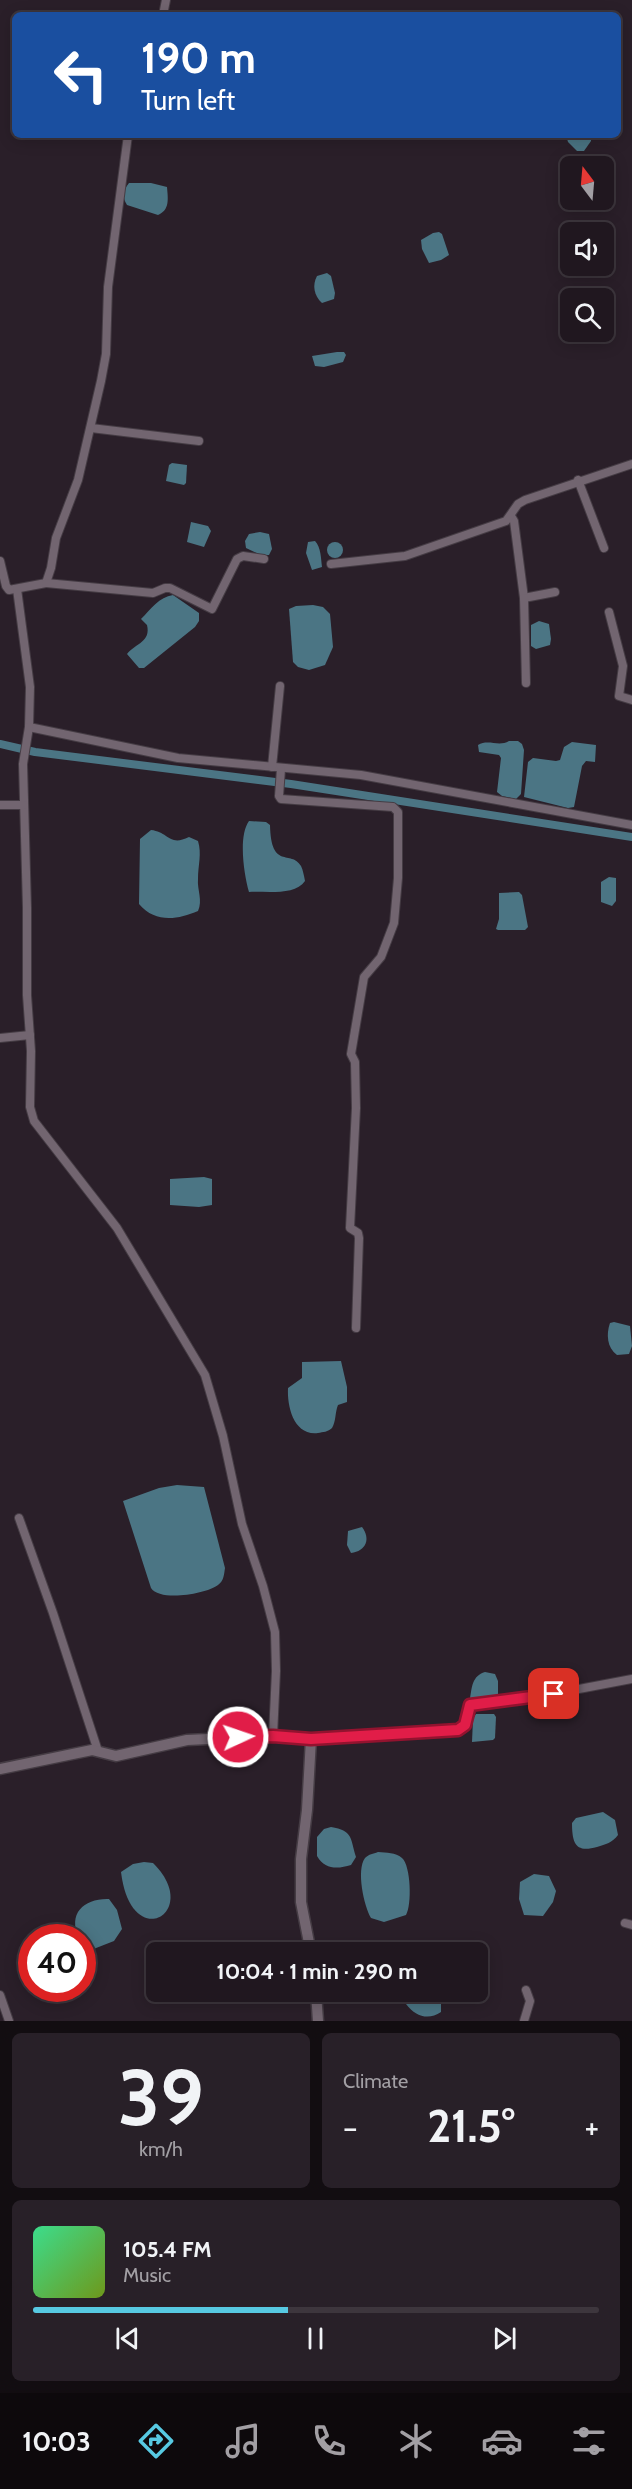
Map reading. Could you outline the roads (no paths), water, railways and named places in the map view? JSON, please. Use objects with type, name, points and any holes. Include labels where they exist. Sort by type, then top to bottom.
[{"type":"street","points":[[46,583],[56,538],[78,480],[106,354],[108,287],[128,138]]},
{"type":"street","points":[[91,428],[200,441]]},
{"type":"street","points":[[331,564],[405,556],[506,521],[518,504],[525,500],[578,480],[632,464]]},
{"type":"street","points":[[578,480],[604,548]]},
{"type":"street","points":[[511,516],[514,521],[524,598],[526,683]]},
{"type":"street","points":[[0,561],[7,589],[46,583],[153,593],[170,588],[212,609],[237,559],[243,556],[264,559]]},
{"type":"street","points":[[17,589],[30,687],[28,730],[23,764],[27,995],[32,1069],[30,1107],[34,1121],[117,1228],[204,1375],[223,1436],[242,1524],[263,1586],[274,1632],[276,1671],[273,1736]]},
{"type":"street","points":[[524,598],[555,592]]},
{"type":"street","points":[[609,612],[623,666],[619,696],[632,700]]},
{"type":"street","points":[[272,767],[280,686]]},
{"type":"street","points":[[28,730],[178,758],[272,767],[281,772],[361,775],[632,825]]},
{"type":"street","points":[[281,772],[281,799],[393,807],[398,812],[398,878],[394,923],[381,957],[364,977],[351,1054],[355,1062],[356,1108],[350,1228],[358,1233],[359,1238],[356,1328]]},
{"type":"street","points":[[0,805],[24,805]]},
{"type":"street","points":[[0,1038],[30,1035]]},
{"type":"street","points":[[19,1518],[98,1751]]},
{"type":"street","points":[[0,1769],[54,1756],[92,1750],[116,1756],[187,1740],[273,1736],[311,1739],[458,1730],[465,1725],[470,1705],[521,1700],[632,1679]]},
{"type":"street","points":[[308,1942],[301,1902],[301,1859],[307,1810],[311,1739]]},
{"type":"street","points":[[524,2021],[530,2001],[526,1990]]},
{"type":"street","points":[[0,1995],[9,2021]]},
{"type":"street","points":[[317,2002],[318,2021]]},
{"type":"water","points":[[567,138],[591,138],[584,151],[577,151]]},
{"type":"water","points":[[129,183],[151,183],[167,187],[165,210],[158,215],[127,205],[124,194]]},
{"type":"water","points":[[439,232],[442,234],[449,255],[429,263],[422,249],[421,240]]},
{"type":"water","points":[[327,273],[331,276],[334,299],[322,303],[314,287],[317,276]]},
{"type":"water","points":[[344,352],[346,355],[343,362],[324,367],[315,366],[312,356]]},
{"type":"water","points":[[172,463],[187,465],[184,485],[166,481],[169,465]]},
{"type":"water","points":[[191,522],[208,526],[211,531],[204,547],[187,542]]},
{"type":"water","points":[[260,532],[269,534],[272,549],[269,555],[261,555],[246,548],[245,541],[249,534]]},
{"type":"water","points":[[315,541],[320,550],[322,567],[312,570],[306,553],[308,542]]},
{"type":"water","points":[[332,542],[338,542],[343,550],[341,556],[332,558],[327,553],[327,547]]},
{"type":"water","points":[[173,595],[199,613],[199,621],[195,627],[144,668],[139,668],[127,654],[147,635],[147,625],[141,619],[159,601]]},
{"type":"water","points":[[296,606],[323,607],[330,614],[333,647],[325,665],[309,670],[298,667],[293,662],[289,609]]},
{"type":"water","points":[[539,621],[549,624],[551,639],[550,645],[536,649],[531,646],[531,625]]},
{"type":"water","points":[[518,741],[524,750],[521,794],[516,799],[502,796],[497,792],[501,758],[499,755],[479,752],[478,745]]},
{"type":"water","points":[[572,742],[596,745],[595,762],[586,761],[582,766],[574,807],[568,808],[524,797],[528,762],[533,758],[560,760],[564,747]]},
{"type":"water","points":[[249,821],[266,822],[270,825],[271,839],[278,854],[297,861],[301,866],[305,881],[300,886],[287,891],[249,892],[245,876],[243,846]]},
{"type":"water","points":[[151,830],[162,833],[173,840],[189,837],[198,841],[200,903],[198,911],[167,918],[152,914],[139,904],[140,839]]},
{"type":"water","points":[[609,877],[616,878],[616,901],[612,906],[601,902],[601,882]]},
{"type":"water","points":[[519,892],[522,895],[528,927],[525,930],[496,929],[499,919],[499,893]]},
{"type":"water","points":[[204,1177],[212,1179],[212,1205],[199,1207],[170,1205],[170,1179]]},
{"type":"water","points":[[610,1323],[630,1326],[632,1346],[629,1354],[617,1355],[611,1349],[608,1332]]},
{"type":"water","points":[[341,1361],[347,1387],[347,1402],[338,1405],[332,1428],[318,1433],[303,1430],[294,1419],[288,1396],[288,1388],[302,1378],[302,1362]]},
{"type":"water","points":[[177,1485],[204,1487],[225,1568],[218,1585],[194,1594],[173,1596],[164,1595],[151,1588],[123,1501],[159,1488]]},
{"type":"water","points":[[362,1527],[365,1531],[366,1544],[360,1550],[351,1553],[347,1545],[348,1531]]},
{"type":"water","points":[[485,1672],[495,1674],[498,1681],[498,1699],[472,1702],[470,1699],[473,1682],[477,1676]]},
{"type":"water","points":[[476,1714],[494,1714],[496,1717],[493,1740],[472,1742],[473,1719]]},
{"type":"water","points":[[603,1812],[615,1820],[618,1835],[611,1842],[603,1845],[590,1849],[580,1848],[574,1841],[572,1823],[576,1818]]},
{"type":"water","points":[[331,1827],[349,1836],[356,1857],[351,1865],[328,1866],[317,1856],[317,1837],[324,1829]]},
{"type":"water","points":[[378,1852],[394,1854],[402,1858],[410,1886],[406,1915],[384,1922],[371,1918],[361,1879],[362,1864],[365,1858]]},
{"type":"water","points":[[153,1863],[166,1881],[170,1897],[167,1909],[160,1917],[149,1919],[137,1912],[127,1897],[121,1872],[133,1864]]},
{"type":"water","points":[[534,1874],[549,1876],[556,1891],[553,1902],[543,1916],[524,1915],[519,1899],[520,1882]]},
{"type":"water","points":[[100,1899],[109,1899],[117,1910],[122,1929],[114,1941],[96,1948],[96,1924],[75,1924],[75,1921],[80,1909]]},
{"type":"water","points":[[406,2002],[439,2002],[441,2012],[427,2017],[422,2016],[413,2012]]},
{"type":"waterway","points":[[0,744],[35,752],[291,784],[632,837]]}]
